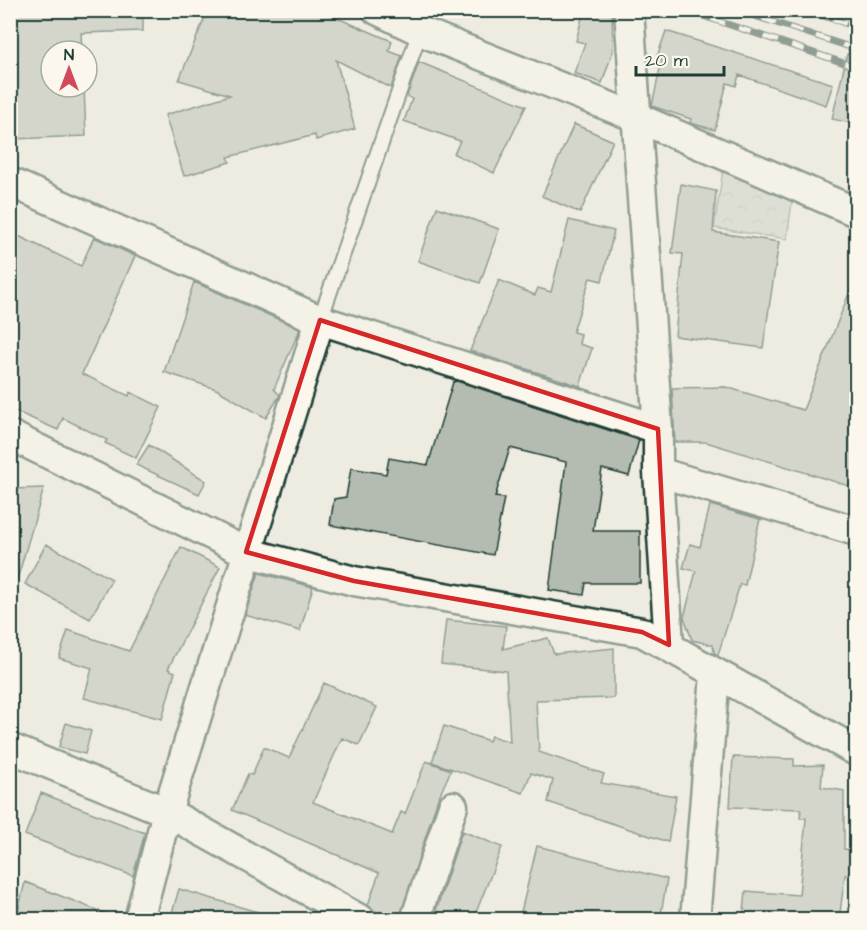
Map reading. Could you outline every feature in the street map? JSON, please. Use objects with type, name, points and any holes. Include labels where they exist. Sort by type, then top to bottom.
[{"type":"street","points":[[377,10],[420,31],[638,118],[856,212]]},
{"type":"street","points":[[629,10],[658,429],[658,472],[669,645]]},
{"type":"street","points":[[10,182],[320,320],[658,429]]},
{"type":"street","points":[[139,920],[167,812],[320,320]]},
{"type":"street","points":[[10,435],[246,552],[354,580],[642,632],[669,645],[715,675],[856,751]]},
{"type":"street","points":[[658,472],[856,531]]},
{"type":"street","points":[[695,920],[715,675]]},
{"type":"street","points":[[10,748],[167,812],[361,920]]},
{"type":"street","points":[[416,920],[453,806]]},
{"type":"lane","points":[[320,320],[420,31]]},
{"type":"highlighted area","points":[[320,320],[658,429],[669,645],[642,632],[354,581],[246,552]]},
{"type":"green space","points":[[724,164],[793,194],[787,239],[714,228]]},
{"type":"building","points":[[10,10],[143,10],[143,31],[81,33],[81,39],[39,39],[39,99],[84,99],[86,136],[13,139]]},
{"type":"building","points":[[208,10],[318,10],[392,41],[389,51],[402,56],[391,88],[336,60],[355,129],[316,140],[315,135],[228,157],[230,162],[184,176],[165,115],[230,95],[179,80]]},
{"type":"building","points":[[584,10],[612,10],[613,51],[602,83],[574,73],[585,43],[576,41]]},
{"type":"building","points":[[666,31],[833,84],[826,105],[739,75],[736,86],[727,83],[715,130],[690,123],[691,119],[652,106],[662,59],[657,57]]},
{"type":"building","points":[[847,54],[856,55],[856,124],[832,119]]},
{"type":"building","points":[[419,62],[526,106],[494,173],[454,154],[460,141],[404,121],[412,99],[407,96]]},
{"type":"building","points":[[574,124],[613,141],[580,213],[542,196]]},
{"type":"building","points":[[681,184],[716,191],[713,232],[779,242],[763,348],[675,336],[683,254],[672,253]]},
{"type":"building","points":[[437,207],[499,229],[480,283],[418,261]]},
{"type":"building","points":[[569,220],[614,231],[602,281],[590,278],[573,332],[581,334],[579,344],[592,348],[580,386],[470,351],[499,280],[535,295],[538,288],[551,292]]},
{"type":"building","points":[[10,232],[81,266],[94,237],[135,256],[82,374],[129,396],[130,392],[161,407],[136,458],[105,443],[107,440],[63,418],[58,430],[10,409]]},
{"type":"building","points":[[855,278],[856,465],[849,486],[706,442],[675,442],[672,388],[726,387],[803,410]]},
{"type":"building","points":[[194,282],[300,329],[274,389],[280,395],[266,418],[216,389],[164,372]]},
{"type":"building","points":[[457,381],[639,440],[629,476],[602,469],[593,531],[640,531],[640,583],[586,583],[584,595],[549,590],[566,462],[510,448],[495,497],[504,498],[493,555],[330,525],[334,499],[346,497],[351,468],[386,474],[389,458],[428,465],[453,382]]},
{"type":"building","points":[[149,445],[206,481],[199,494],[136,465]]},
{"type":"building","points":[[44,488],[17,580],[10,579],[10,489]]},
{"type":"building","points":[[710,505],[760,519],[745,585],[740,584],[718,655],[714,653],[713,645],[692,640],[684,617],[696,571],[683,568],[690,544],[700,547]]},
{"type":"building","points":[[46,544],[112,579],[90,619],[25,584]]},
{"type":"building","points":[[181,547],[220,567],[168,669],[175,672],[162,719],[84,698],[92,668],[59,658],[68,630],[129,651]]},
{"type":"building","points":[[259,573],[313,587],[300,631],[245,615]]},
{"type":"building","points":[[446,620],[506,626],[503,649],[548,638],[554,654],[614,648],[614,698],[536,700],[539,752],[604,774],[601,783],[676,796],[668,842],[548,802],[553,780],[531,773],[523,793],[432,762],[444,726],[489,741],[491,736],[510,742],[506,671],[441,664]]},
{"type":"building","points":[[324,683],[377,707],[359,745],[342,738],[313,802],[392,834],[401,812],[405,814],[426,761],[451,770],[437,801],[399,920],[377,920],[375,911],[368,905],[379,873],[232,810],[248,774],[252,775],[264,747],[289,758]]},
{"type":"building","points":[[66,723],[91,731],[85,754],[59,747]]},
{"type":"building","points":[[733,757],[794,759],[794,766],[823,765],[821,787],[844,791],[844,849],[852,850],[850,875],[845,875],[839,920],[743,920],[746,891],[799,895],[806,818],[800,818],[801,809],[730,807]]},
{"type":"building","points":[[41,793],[145,833],[133,876],[25,835]]},
{"type":"building","points":[[462,831],[502,847],[473,920],[433,920]]},
{"type":"building","points":[[537,846],[667,879],[660,920],[519,920]]},
{"type":"building","points":[[25,882],[117,918],[116,920],[16,920]]},
{"type":"building","points":[[179,889],[261,913],[260,920],[170,920]]},
{"type":"railway","points":[[685,10],[856,67]]},
{"type":"railway","points":[[736,10],[856,49]]},
{"type":"railway","points":[[806,10],[856,27]]}]
